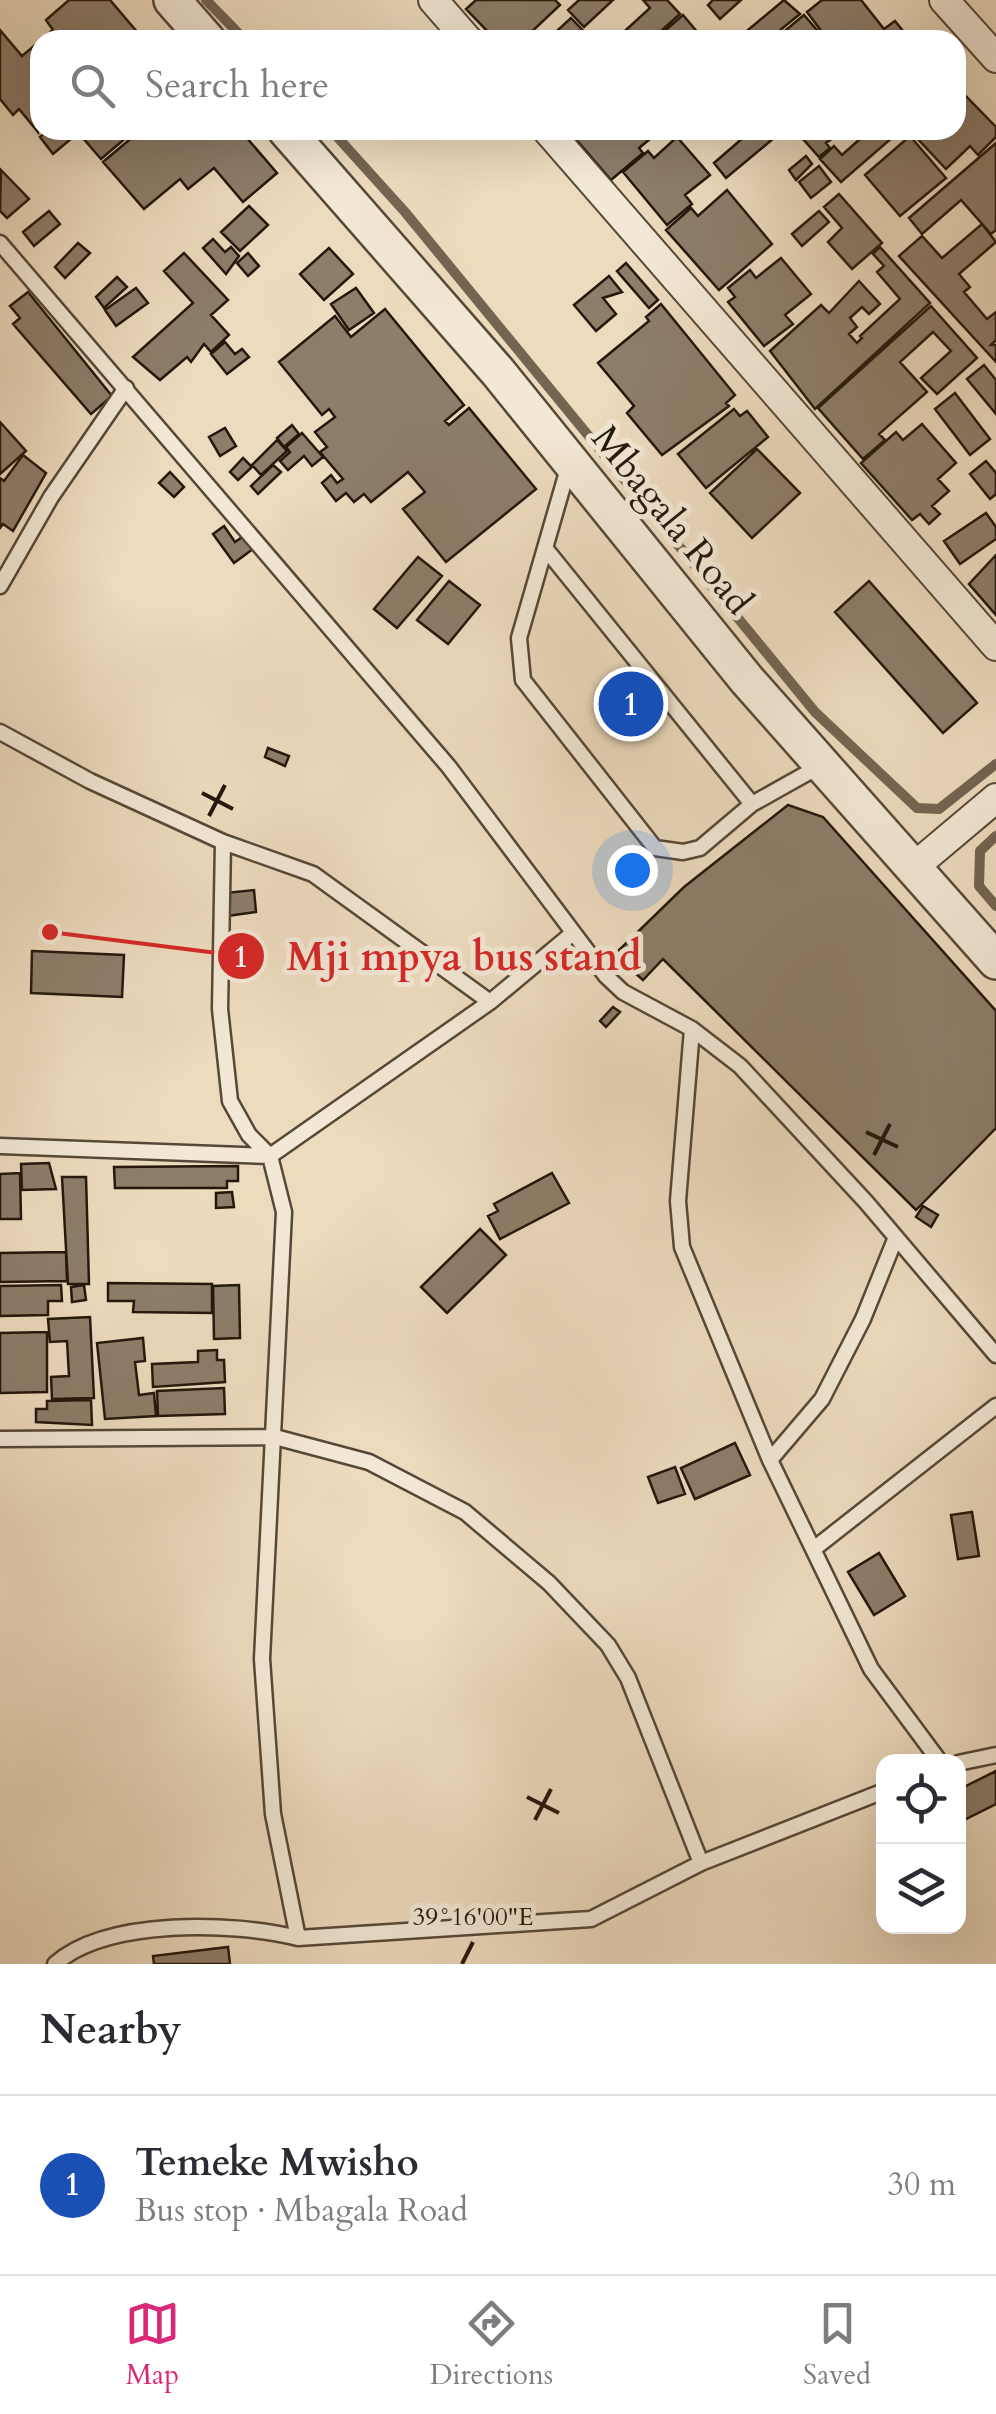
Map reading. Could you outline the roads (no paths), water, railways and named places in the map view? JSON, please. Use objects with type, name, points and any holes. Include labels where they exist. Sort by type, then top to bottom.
[{"type":"street","points":[[172,0],[198,30]]},
{"type":"street","points":[[433,0],[459,30]]},
{"type":"street","points":[[944,0],[996,58]]},
{"type":"street","name":"Mbagala Road","points":[[295,140],[570,460],[821,765],[996,961]]},
{"type":"street","points":[[555,140],[996,646]]},
{"type":"street","points":[[914,867],[996,798]]},
{"type":"lane","points":[[0,243],[450,766],[572,933],[623,992],[692,1029],[740,1066],[896,1236],[996,1354]]},
{"type":"lane","points":[[0,586],[51,497],[126,388]]},
{"type":"lane","points":[[570,460],[519,638],[523,680],[643,834],[655,848],[682,852],[700,848],[752,804],[821,765]]},
{"type":"lane","points":[[544,548],[752,804]]},
{"type":"lane","points":[[0,732],[90,782],[223,842],[312,874],[490,1002]]},
{"type":"lane","points":[[223,842],[220,1008],[230,1101],[249,1135],[270,1156],[284,1212],[262,1658],[272,1814],[298,1938]]},
{"type":"lane","points":[[0,1146],[270,1156],[490,1002],[572,933]]},
{"type":"lane","points":[[692,1029],[678,1201],[682,1246],[770,1460],[872,1669],[934,1754]]},
{"type":"lane","points":[[770,1460],[822,1399],[863,1318],[896,1236]]},
{"type":"lane","points":[[815,1548],[996,1406]]},
{"type":"lane","points":[[0,1439],[275,1436],[369,1462],[465,1512],[549,1583],[608,1645],[628,1678],[700,1863]]},
{"type":"lane","points":[[966,1762],[996,1755]]},
{"type":"lane","points":[[55,1964],[72,1949],[171,1926],[272,1932],[298,1938],[590,1919],[700,1863],[876,1794]]},
{"type":"waterway","points":[[206,0],[235,30]]},
{"type":"waterway","points":[[340,140],[405,212],[815,712],[917,808],[939,809],[996,764]]},
{"type":"waterway","points":[[996,836],[980,851],[979,886],[996,906]]},
{"type":"place","name":"Temeke Mwisho","points":[[631,704]]},
{"type":"place","name":"Mji mpya bus stand","points":[[50,932]]}]
